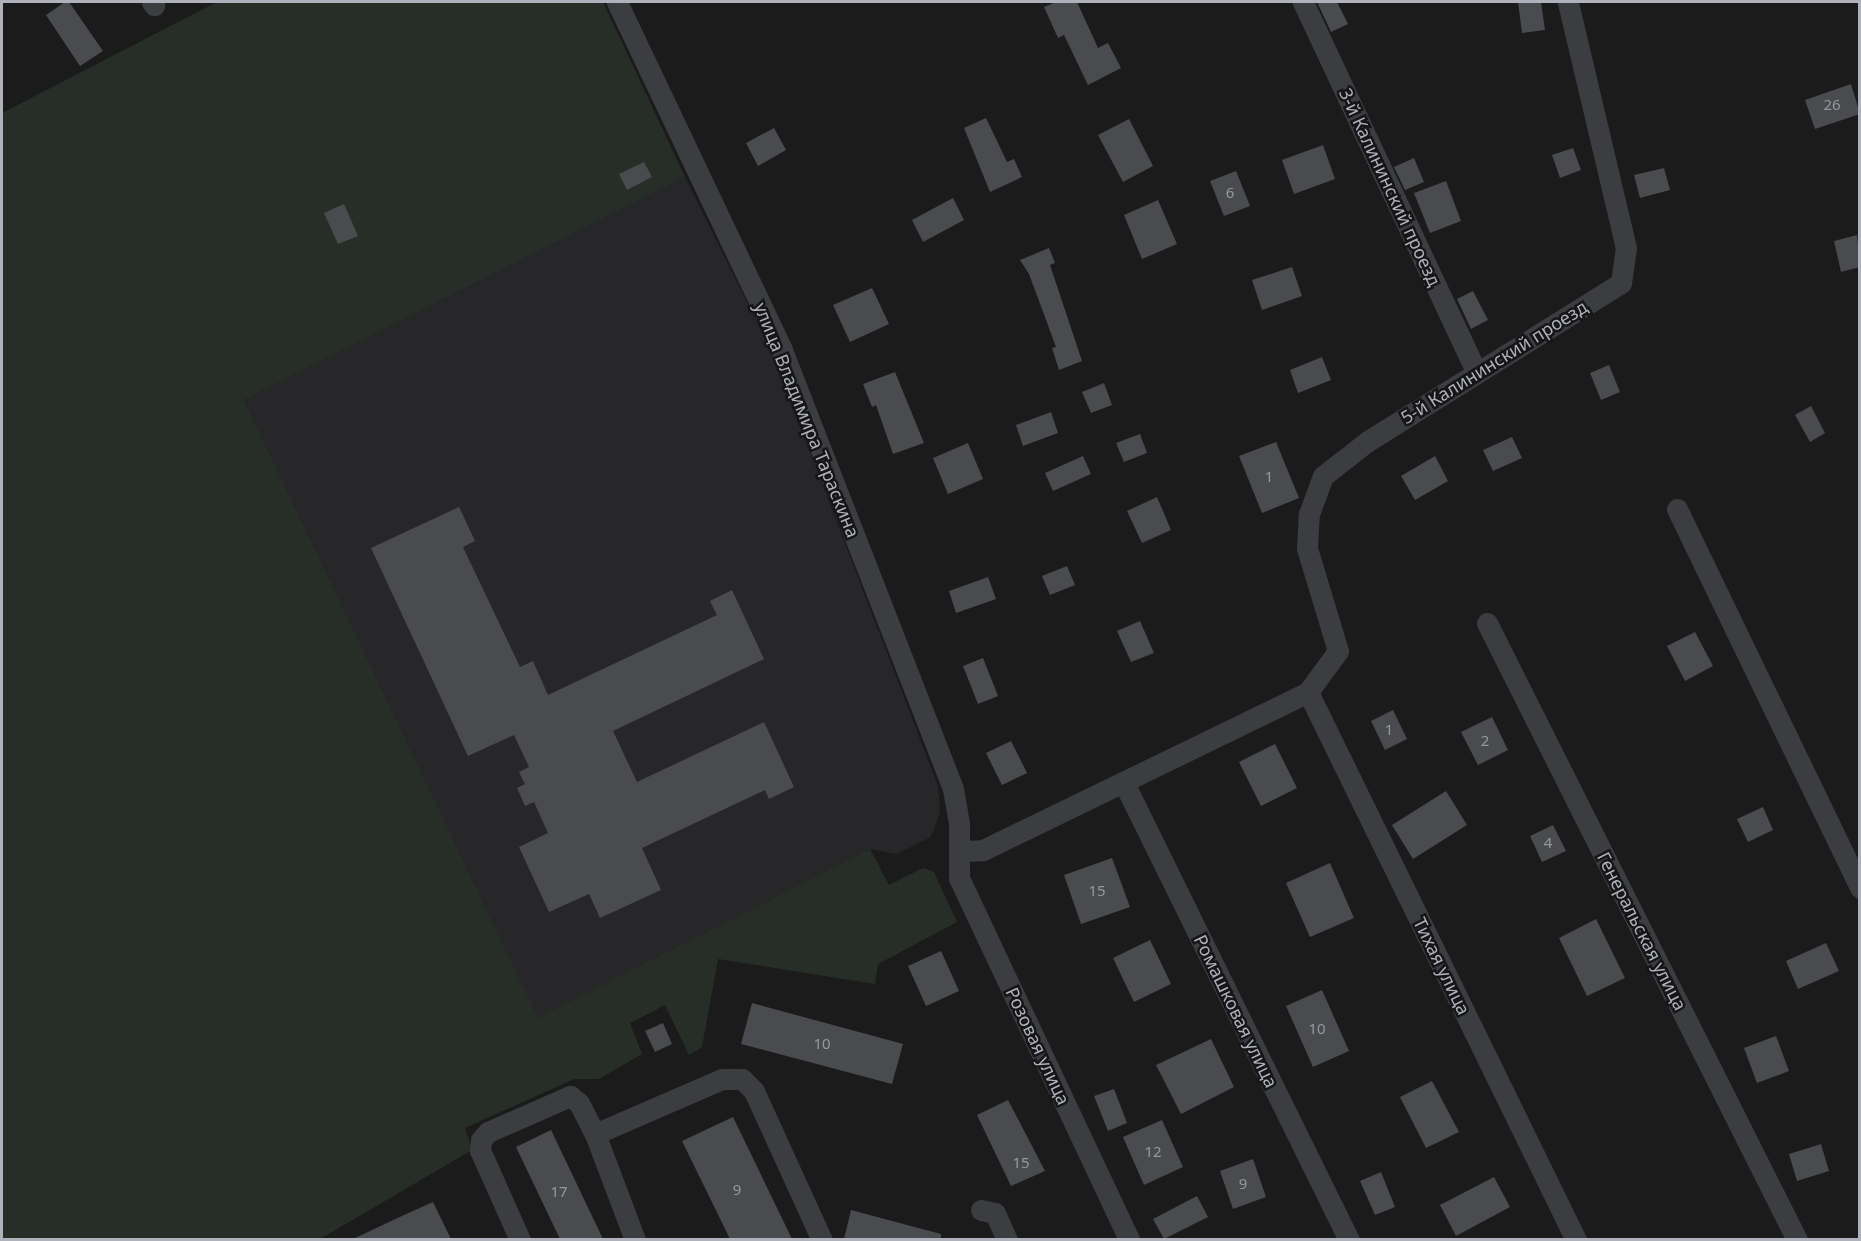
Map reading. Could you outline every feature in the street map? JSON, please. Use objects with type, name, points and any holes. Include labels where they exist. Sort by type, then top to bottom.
[{"type":"street","name":"улица Владимира Тараскина","points":[[617,2],[782,350],[953,789],[959,851]]},
{"type":"street","name":"3-й Калининский проезд","points":[[1303,2],[1477,373]]},
{"type":"street","name":"5-й Калининский проезд","points":[[1308,692],[1338,651],[1306,548],[1309,514],[1323,476],[1368,441],[1621,283],[1626,248],[1568,2]]},
{"type":"street","points":[[1677,509],[1860,888]]},
{"type":"street","name":"Генеральская улица","points":[[1488,623],[1797,1239]]},
{"type":"street","points":[[959,851],[983,850],[1308,692]]},
{"type":"street","name":"Тихая улица","points":[[1308,692],[1576,1239]]},
{"type":"street","name":"Ромашковая улица","points":[[1124,783],[1349,1239]]},
{"type":"street","name":"Розовая улица","points":[[959,851],[959,878],[1129,1239]]},
{"type":"street","points":[[595,1134],[722,1079],[742,1079],[754,1091],[822,1239]]},
{"type":"street","points":[[520,1239],[480,1150],[481,1140],[488,1132],[570,1096],[579,1103],[595,1134],[635,1239]]},
{"type":"street","points":[[981,1210],[995,1213],[1007,1239]]},
{"type":"shaded area","points":[[217,2],[603,2],[685,177],[244,400],[538,1018],[870,849],[889,885],[923,868],[934,872],[957,922],[878,964],[875,984],[718,959],[702,1047],[689,1055],[665,1005],[630,1023],[642,1054],[599,1079],[574,1079],[465,1128],[472,1150],[320,1239],[2,1239],[2,113]]},
{"type":"shaded area","points":[[685,177],[772,353],[938,786],[940,812],[931,837],[897,854],[870,849],[538,1019],[244,400]]},
{"type":"building","points":[[65,2],[69,2],[103,51],[80,66],[46,15]]},
{"type":"building","points":[[1056,2],[1077,2],[1098,48],[1108,43],[1121,68],[1088,85],[1064,35],[1058,38],[1044,7]]},
{"type":"building","points":[[1317,2],[1337,2],[1348,24],[1331,32]]},
{"type":"building","points":[[1518,2],[1541,2],[1545,30],[1522,33]]},
{"type":"building","points":[[1851,84],[1860,114],[1815,129],[1805,100]]},
{"type":"building","points":[[986,118],[1007,162],[1014,159],[1022,177],[990,192],[964,128]]},
{"type":"building","points":[[1129,119],[1153,166],[1123,182],[1098,135]]},
{"type":"building","points":[[774,128],[786,150],[758,166],[746,143]]},
{"type":"building","points":[[1323,145],[1335,179],[1294,194],[1282,160]]},
{"type":"building","points":[[1573,148],[1581,170],[1560,178],[1552,155]]},
{"type":"building","points":[[1414,158],[1424,182],[1405,190],[1394,167]]},
{"type":"building","points":[[644,162],[652,177],[627,190],[619,174]]},
{"type":"building","points":[[1664,168],[1670,190],[1640,198],[1634,175]]},
{"type":"building","points":[[1236,171],[1250,206],[1224,216],[1210,181]]},
{"type":"building","points":[[1446,181],[1461,221],[1430,233],[1414,193]]},
{"type":"building","points":[[953,198],[964,220],[923,242],[912,220]]},
{"type":"building","points":[[1158,200],[1177,244],[1142,259],[1124,215]]},
{"type":"building","points":[[344,204],[358,236],[338,244],[324,213]]},
{"type":"building","points":[[1857,235],[1860,267],[1841,272],[1834,241]]},
{"type":"building","points":[[1049,248],[1055,263],[1050,265],[1082,361],[1059,370],[1052,348],[1056,347],[1029,274],[1020,260]]},
{"type":"building","points":[[1292,267],[1302,296],[1262,310],[1252,280]]},
{"type":"building","points":[[872,288],[889,324],[850,342],[833,305]]},
{"type":"building","points":[[1473,291],[1488,320],[1471,329],[1457,299]]},
{"type":"building","points":[[1322,357],[1331,380],[1298,393],[1290,370]]},
{"type":"building","points":[[1609,365],[1620,392],[1601,400],[1590,373]]},
{"type":"building","points":[[895,372],[924,443],[893,454],[876,405],[872,407],[863,384]]},
{"type":"building","points":[[1104,383],[1112,405],[1091,413],[1082,392]]},
{"type":"building","points":[[1811,406],[1825,433],[1810,442],[1795,415]]},
{"type":"building","points":[[1051,412],[1058,433],[1023,446],[1016,425]]},
{"type":"building","points":[[1140,434],[1147,453],[1124,462],[1116,443]]},
{"type":"building","points":[[1512,437],[1522,458],[1493,471],[1483,450]]},
{"type":"building","points":[[1276,442],[1299,498],[1262,513],[1239,456]]},
{"type":"building","points":[[968,443],[983,479],[948,494],[933,458]]},
{"type":"building","points":[[1083,456],[1091,474],[1053,491],[1045,473]]},
{"type":"building","points":[[1435,456],[1448,481],[1415,500],[1401,476]]},
{"type":"building","points":[[1157,497],[1171,530],[1142,543],[1127,511]]},
{"type":"building","points":[[459,507],[475,541],[463,547],[520,667],[533,661],[548,695],[717,615],[710,601],[732,590],[764,659],[613,731],[637,782],[764,722],[794,787],[769,799],[765,790],[642,848],[661,890],[600,918],[589,894],[549,912],[519,847],[548,833],[534,802],[525,806],[517,788],[525,784],[519,772],[529,767],[514,735],[468,756],[371,548]]},
{"type":"building","points":[[1067,566],[1075,585],[1050,595],[1042,576]]},
{"type":"building","points":[[988,577],[996,599],[956,613],[949,591]]},
{"type":"building","points":[[1140,621],[1154,653],[1131,662],[1117,631]]},
{"type":"building","points":[[1695,632],[1713,666],[1685,681],[1667,646]]},
{"type":"building","points":[[983,658],[998,696],[978,704],[963,666]]},
{"type":"building","points":[[1393,710],[1407,739],[1385,750],[1371,721]]},
{"type":"building","points":[[1492,717],[1508,750],[1478,765],[1461,732]]},
{"type":"building","points":[[1011,741],[1027,773],[1002,785],[986,753]]},
{"type":"building","points":[[1275,744],[1297,788],[1261,806],[1239,762]]},
{"type":"building","points":[[1446,791],[1467,825],[1413,859],[1392,825]]},
{"type":"building","points":[[1763,807],[1773,830],[1748,842],[1737,819]]},
{"type":"building","points":[[1553,825],[1566,851],[1542,862],[1530,836]]},
{"type":"building","points":[[1112,858],[1130,907],[1081,924],[1064,875]]},
{"type":"building","points":[[1330,863],[1354,918],[1310,937],[1286,883]]},
{"type":"building","points":[[1596,919],[1625,978],[1587,996],[1559,938]]},
{"type":"building","points":[[1150,940],[1171,984],[1134,1002],[1113,958]]},
{"type":"building","points":[[1826,943],[1839,971],[1798,989],[1786,961]]},
{"type":"building","points":[[941,951],[959,991],[926,1006],[908,966]]},
{"type":"building","points":[[1322,990],[1349,1051],[1313,1067],[1286,1006]]},
{"type":"building","points":[[752,1003],[903,1044],[892,1084],[741,1044]]},
{"type":"building","points":[[663,1023],[672,1044],[655,1052],[645,1031]]},
{"type":"building","points":[[1776,1036],[1789,1071],[1757,1083],[1744,1048]]},
{"type":"building","points":[[1211,1039],[1234,1087],[1181,1114],[1156,1065]]},
{"type":"building","points":[[1432,1081],[1459,1132],[1426,1148],[1400,1097]]},
{"type":"building","points":[[1114,1089],[1127,1123],[1108,1131],[1094,1096]]},
{"type":"building","points":[[1008,1100],[1045,1171],[1011,1186],[977,1115]]},
{"type":"building","points":[[733,1117],[792,1239],[730,1239],[682,1141]]},
{"type":"building","points":[[1162,1120],[1183,1167],[1144,1185],[1123,1137]]},
{"type":"building","points":[[551,1130],[603,1239],[560,1239],[516,1147]]},
{"type":"building","points":[[1821,1144],[1829,1171],[1797,1181],[1789,1154]]},
{"type":"building","points":[[1253,1159],[1266,1197],[1233,1209],[1220,1171]]},
{"type":"building","points":[[1381,1172],[1395,1207],[1375,1215],[1360,1181]]},
{"type":"building","points":[[1494,1177],[1510,1207],[1456,1236],[1440,1205]]},
{"type":"building","points":[[1197,1196],[1208,1217],[1164,1239],[1153,1219]]},
{"type":"building","points":[[433,1202],[451,1239],[353,1239],[404,1215]]},
{"type":"building","points":[[851,1210],[941,1234],[941,1239],[844,1239]]}]
